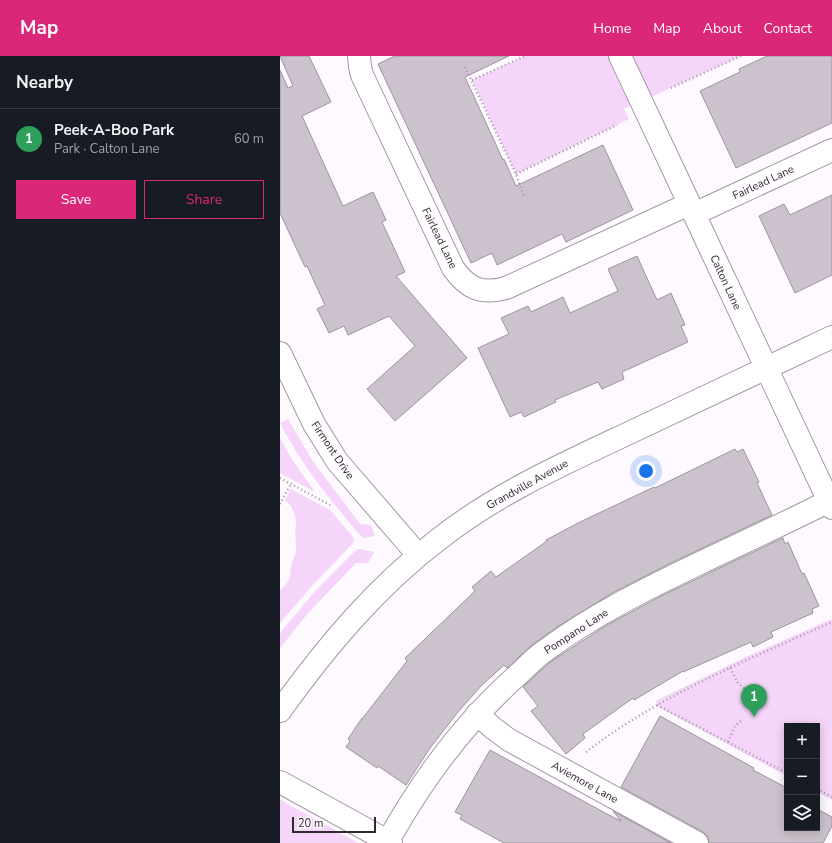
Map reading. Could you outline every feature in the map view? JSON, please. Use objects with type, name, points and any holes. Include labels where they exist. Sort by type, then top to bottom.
[{"type":"street","name":"Fairlead Lane","points":[[359,56],[362,75],[453,268],[463,280],[477,289],[491,291],[506,288],[832,150]]},
{"type":"street","name":"Calton Lane","points":[[620,56],[830,504]]},
{"type":"street","name":"Grandville Avenue","points":[[280,711],[327,650],[387,583],[418,555],[463,521],[548,471],[832,337]]},
{"type":"street","name":"Firmont Drive","points":[[281,357],[314,424],[337,461],[418,555]]},
{"type":"street","name":"Pompano Lane","points":[[389,842],[404,812],[446,751],[477,714],[545,650],[578,628],[646,589],[830,504]]},
{"type":"street","name":"Aviemore Lane","points":[[477,714],[509,740],[697,843]]},
{"type":"street","points":[[280,782],[389,842]]},
{"type":"path","points":[[472,80],[525,56]]},
{"type":"path","points":[[671,88],[740,56]]},
{"type":"path","points":[[464,67],[472,80],[516,174],[524,197]]},
{"type":"path","points":[[516,174],[617,125]]},
{"type":"path","points":[[280,478],[330,505]]},
{"type":"path","points":[[280,504],[291,484]]},
{"type":"path","points":[[563,770],[608,735],[657,704],[730,668],[832,622]]},
{"type":"path","points":[[730,668],[738,683],[746,690]]},
{"type":"path","points":[[657,704],[784,771]]},
{"type":"path","points":[[728,742],[735,726],[743,719]]},
{"type":"path","points":[[820,791],[832,797]]},
{"type":"shaded area","points":[[525,56],[741,56],[624,109],[629,119],[516,174],[472,80]]},
{"type":"shaded area","points":[[288,419],[312,460],[360,524],[371,525],[375,536],[364,538],[358,533],[316,480],[297,453],[280,423]]},
{"type":"shaded area","points":[[280,438],[293,461],[315,492],[280,473]]},
{"type":"shaded area","points":[[291,489],[330,510],[353,537],[354,542],[311,587],[280,623],[280,590],[287,583],[290,577],[291,565],[296,552],[295,516],[291,506],[285,500]]},
{"type":"shaded area","points":[[357,549],[374,552],[368,563],[356,563],[308,613],[280,648],[280,633],[318,588]]},
{"type":"shaded area","points":[[832,619],[832,800],[820,794],[820,723],[784,723],[784,774],[658,707],[655,701],[752,654]]},
{"type":"shaded area","points":[[280,799],[286,803],[358,843],[280,843]]},
{"type":"building","points":[[280,56],[309,56],[331,102],[302,116],[343,206],[373,192],[386,220],[382,222],[405,272],[396,276],[467,358],[395,421],[367,389],[415,346],[389,316],[348,335],[344,326],[329,333],[317,309],[325,305],[307,266],[305,267],[280,213],[280,70],[288,88],[293,86]]},
{"type":"building","points":[[395,56],[509,56],[465,77],[516,186],[603,145],[633,210],[566,242],[562,234],[497,265],[492,253],[471,263],[378,64]]},
{"type":"building","points":[[767,56],[832,56],[832,123],[736,168],[700,91],[740,72],[739,69]]},
{"type":"building","points":[[832,195],[832,275],[795,293],[759,216],[784,204],[790,215]]},
{"type":"building","points":[[637,256],[657,300],[671,293],[685,325],[681,326],[688,342],[622,372],[624,379],[602,389],[598,382],[555,400],[556,402],[524,417],[521,412],[510,417],[478,348],[509,334],[501,318],[528,306],[531,312],[563,297],[570,313],[618,291],[608,269]]},
{"type":"building","points":[[735,449],[737,452],[743,449],[759,482],[757,483],[772,515],[614,592],[557,627],[532,645],[507,668],[504,665],[481,686],[458,712],[430,748],[406,785],[346,747],[350,741],[348,739],[362,718],[407,661],[405,658],[475,591],[472,587],[491,571],[496,577],[547,541],[546,540],[580,522]]},
{"type":"building","points":[[783,538],[785,544],[788,542],[802,574],[804,573],[819,606],[812,609],[813,613],[771,632],[773,637],[753,647],[751,642],[683,671],[634,700],[633,698],[583,734],[585,738],[566,754],[531,711],[538,706],[523,687],[550,662],[607,625],[665,594]]},
{"type":"building","points":[[660,716],[784,786],[784,831],[820,831],[820,811],[832,817],[832,826],[823,843],[709,843],[708,837],[703,832],[621,787]]},
{"type":"building","points":[[490,750],[607,814],[621,821],[613,811],[671,843],[504,843],[460,819],[462,815],[455,812]]},
{"type":"place","name":"Peek-A-Boo Park","points":[[754,717]]}]
